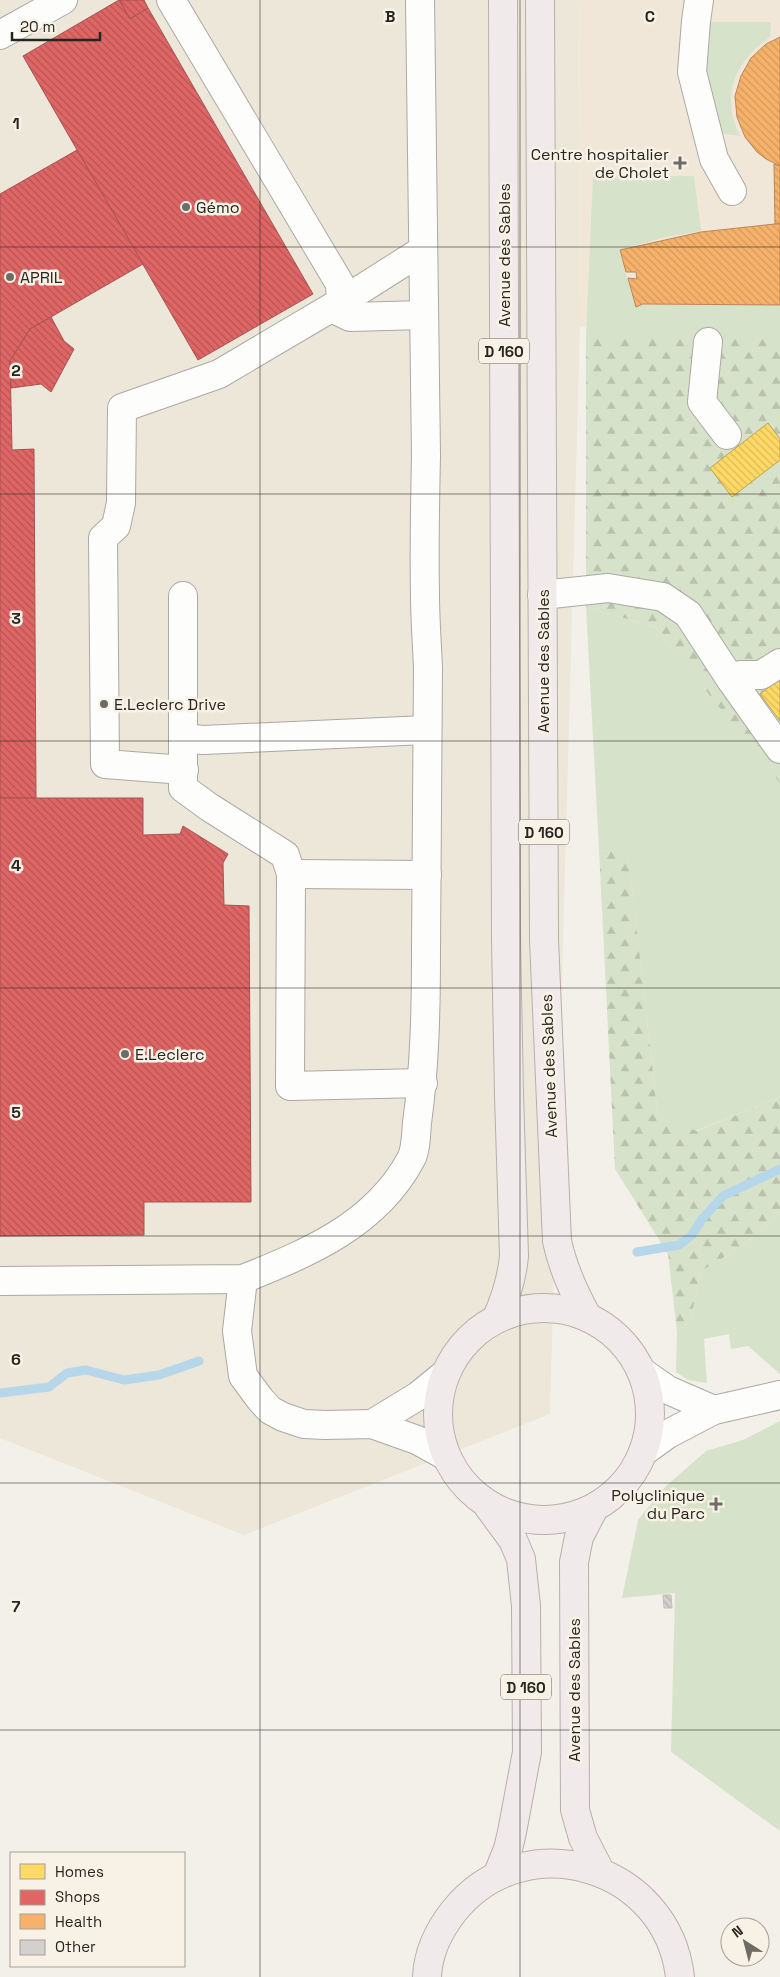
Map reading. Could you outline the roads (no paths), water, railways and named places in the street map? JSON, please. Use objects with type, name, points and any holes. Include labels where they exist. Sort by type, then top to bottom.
[{"type":"main road","name":"Avenue des Sables","points":[[497,1318],[508,1292],[514,1256],[506,941],[503,0]]},
{"type":"main road","name":"Avenue des Sables","points":[[540,0],[544,940],[557,1241],[570,1286],[586,1316]]},
{"type":"main road","points":[[542,1307],[565,1309],[586,1316],[610,1330],[628,1349],[642,1372],[648,1391],[650,1411],[648,1432],[643,1452],[631,1474],[615,1493],[594,1508],[568,1518],[540,1521],[513,1516],[487,1504],[470,1492],[456,1475],[446,1456],[439,1436],[437,1415],[439,1394],[445,1374],[458,1351],[476,1332],[497,1318],[519,1310],[542,1307]]},
{"type":"main road","name":"D 160","points":[[487,1504],[513,1540],[521,1559],[526,1606],[526,1752],[508,1850],[497,1876]]},
{"type":"main road","name":"Avenue des Sables","points":[[594,1508],[579,1537],[574,1562],[575,1810],[583,1838],[600,1871]]},
{"type":"main road","points":[[427,1977],[428,1963],[442,1927],[465,1897],[497,1876],[531,1865],[566,1863],[600,1871],[627,1886],[650,1907],[667,1932],[678,1961],[680,1977]]},
{"type":"street","points":[[0,35],[63,0]]},
{"type":"street","points":[[171,0],[340,284],[337,305]]},
{"type":"street","points":[[0,1281],[243,1279],[278,1265],[348,1229],[379,1204],[398,1181],[413,1156],[423,1083],[426,1015],[427,875],[426,456],[420,0]]},
{"type":"street","points":[[699,0],[692,72],[714,159],[732,191]]},
{"type":"street","points":[[184,770],[105,764],[103,538],[116,526],[121,503],[122,408],[219,374],[337,305],[423,250]]},
{"type":"street","points":[[337,305],[350,317],[423,316]]},
{"type":"street","points":[[708,342],[702,402],[727,435]]},
{"type":"street","points":[[542,596],[608,588],[663,597],[688,614],[731,680],[780,749]]},
{"type":"street","points":[[183,596],[184,788],[209,807],[285,856],[291,874],[290,1086],[423,1083]]},
{"type":"street","points":[[731,680],[740,675],[761,675],[780,663]]},
{"type":"street","points":[[184,738],[203,740],[426,730]]},
{"type":"street","points":[[291,874],[427,875]]},
{"type":"street","points":[[243,1279],[238,1331],[243,1376],[270,1410],[283,1417],[304,1424],[372,1424],[417,1440],[446,1456]]},
{"type":"street","points":[[642,1372],[668,1390],[714,1410]]},
{"type":"street","points":[[372,1424],[418,1396],[445,1374]]},
{"type":"street","points":[[643,1452],[668,1434],[714,1410],[780,1395]]},
{"type":"waterway","points":[[637,1252],[679,1245],[692,1235],[702,1219],[723,1196],[780,1169]]},
{"type":"waterway","points":[[0,1393],[49,1387],[67,1373],[86,1370],[124,1380],[159,1375],[199,1361]]},
{"type":"place","name":"Centre hospitalier de Cholet","points":[[680,163]]},
{"type":"place","name":"Gémo","points":[[186,207]]},
{"type":"place","name":"APRIL","points":[[10,277]]},
{"type":"place","name":"E.Leclerc Drive","points":[[104,704]]},
{"type":"place","name":"E.Leclerc","points":[[125,1054]]},
{"type":"place","name":"Polyclinique du Parc","points":[[716,1504]]}]
